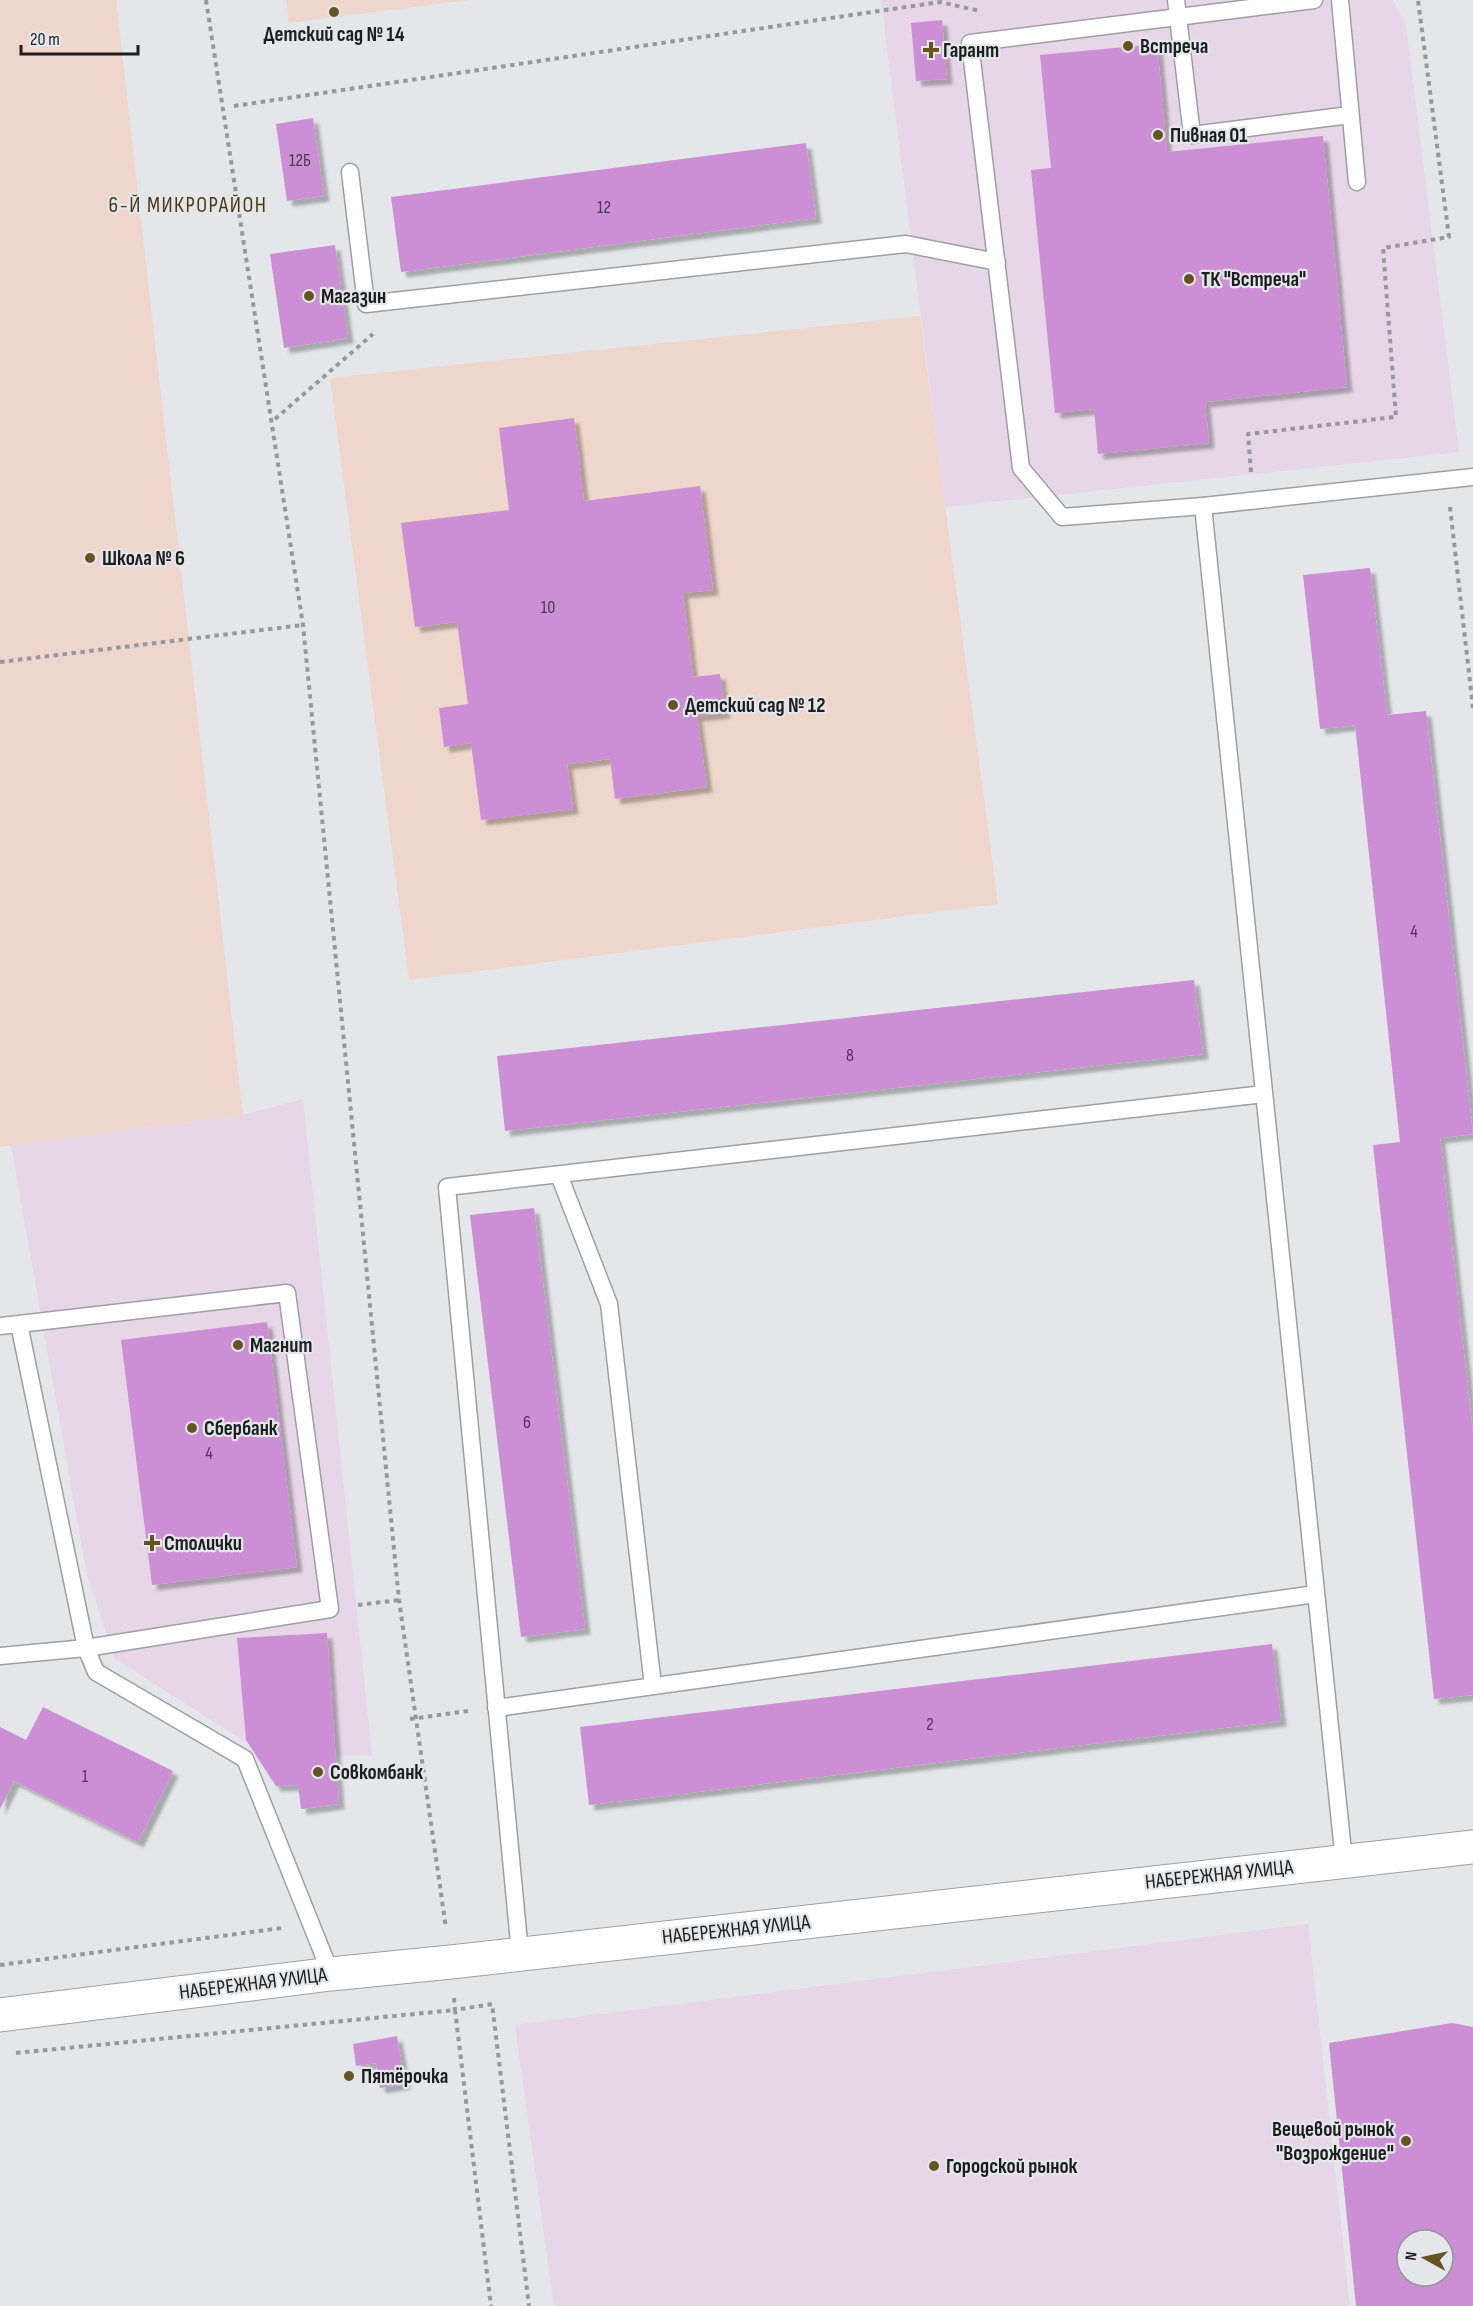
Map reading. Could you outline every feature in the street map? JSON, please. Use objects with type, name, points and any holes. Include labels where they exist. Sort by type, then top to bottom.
[{"type":"street","name":"НАБЕРЕЖНАЯ УЛИЦА","points":[[0,2015],[331,1974],[1473,1847]]},
{"type":"lane","points":[[1314,0],[1177,8],[970,43],[1022,468],[1062,517],[1203,506],[1473,477]]},
{"type":"lane","points":[[1340,0],[1357,182]]},
{"type":"lane","points":[[1177,8],[1192,135],[1350,115]]},
{"type":"lane","points":[[350,172],[366,304],[906,244],[997,262]]},
{"type":"lane","points":[[1203,506],[1344,1860]]},
{"type":"lane","points":[[520,1953],[447,1187],[1264,1094]]},
{"type":"lane","points":[[559,1175],[609,1304],[653,1686]]},
{"type":"lane","points":[[0,1326],[287,1293],[330,1609],[86,1647],[0,1656]]},
{"type":"lane","points":[[20,1324],[86,1647],[96,1672],[245,1760],[331,1974]]},
{"type":"lane","points":[[496,1708],[1316,1594]]},
{"type":"path","points":[[206,0],[303,625],[399,1600],[451,1962],[491,2306]]},
{"type":"path","points":[[1253,500],[1248,434],[1395,417],[1383,248],[1449,237],[1418,0]]},
{"type":"path","points":[[234,106],[940,1],[985,12]]},
{"type":"path","points":[[275,419],[411,299]]},
{"type":"path","points":[[1447,480],[1473,708]]},
{"type":"path","points":[[0,662],[303,625]]},
{"type":"path","points":[[330,1609],[399,1600]]},
{"type":"path","points":[[410,1719],[496,1708]]},
{"type":"path","points":[[0,1965],[311,1924]]},
{"type":"path","points":[[12,2054],[456,2010],[492,2004],[529,2306]]},
{"type":"shaded area","name":"Школа № 6","points":[[0,0],[116,0],[243,1115],[0,1147]]},
{"type":"shaded area","name":"Детский сад № 14","points":[[286,0],[470,0],[289,23]]},
{"type":"shaded area","points":[[881,0],[1393,0],[1406,25],[1459,452],[945,507]]},
{"type":"shaded area","name":"Детский сад № 12","points":[[920,316],[998,904],[409,980],[330,378]]},
{"type":"shaded area","points":[[303,1099],[372,1755],[269,1757],[114,1658],[86,1570],[11,1145],[243,1115]]},
{"type":"shaded area","name":"Городской рынок","points":[[1308,1924],[1350,2306],[554,2306],[515,2025]]},
{"type":"building","points":[[942,20],[947,79],[916,81],[911,23]]},
{"type":"building","name":"ТК \"Встреча\"","points":[[1157,44],[1167,152],[1323,136],[1347,387],[1205,402],[1209,443],[1098,454],[1094,409],[1055,413],[1031,170],[1051,168],[1040,55]]},
{"type":"building","points":[[313,118],[324,196],[287,201],[276,124]]},
{"type":"building","points":[[806,143],[816,218],[401,272],[391,197]]},
{"type":"building","name":"Магазин","points":[[335,245],[348,338],[284,348],[270,254]]},
{"type":"building","points":[[574,418],[584,501],[700,486],[713,590],[683,593],[693,677],[720,674],[725,713],[697,716],[707,787],[615,799],[610,759],[567,764],[573,809],[481,820],[471,743],[444,747],[439,708],[468,704],[457,622],[415,627],[401,523],[509,510],[499,428]]},
{"type":"building","points":[[1370,568],[1387,715],[1426,711],[1473,1134],[1440,1138],[1473,1434],[1473,1695],[1434,1699],[1373,1145],[1400,1142],[1355,725],[1320,729],[1303,575]]},
{"type":"building","points":[[1194,980],[1203,1054],[505,1131],[497,1056]]},
{"type":"building","points":[[534,1208],[585,1629],[521,1637],[470,1215]]},
{"type":"building","points":[[267,1322],[297,1567],[152,1585],[121,1340]]},
{"type":"building","points":[[327,1633],[339,1804],[301,1809],[298,1785],[276,1786],[246,1740],[237,1638]]},
{"type":"building","points":[[1272,1644],[1281,1721],[589,1805],[580,1727]]},
{"type":"building","points":[[43,1707],[173,1771],[138,1842],[14,1781],[0,1809],[0,1727],[26,1740]]},
{"type":"building","name":"Вещевой рынок \"Возрождение\"","points":[[1452,2023],[1473,2027],[1473,2306],[1356,2306],[1329,2043]]},
{"type":"building","points":[[397,2036],[405,2084],[380,2088],[376,2063],[356,2066],[353,2044]]},
{"type":"place","name":"Детский сад № 14","points":[[334,12]]},
{"type":"place","name":"Встреча","points":[[1128,46]]},
{"type":"place","name":"Гарант","points":[[931,50]]},
{"type":"place","name":"Пивная 01","points":[[1158,135]]},
{"type":"place","name":"ТК \"Встреча\"","points":[[1189,279]]},
{"type":"place","name":"Магазин","points":[[309,296]]},
{"type":"place","name":"Школа № 6","points":[[90,558]]},
{"type":"place","name":"Детский сад № 12","points":[[673,705]]},
{"type":"place","name":"Магнит","points":[[238,1345]]},
{"type":"place","name":"Сбербанк","points":[[192,1428]]},
{"type":"place","name":"Столички","points":[[152,1543]]},
{"type":"place","name":"Совкомбанк","points":[[318,1772]]},
{"type":"place","name":"Пятёрочка","points":[[349,2076]]},
{"type":"place","name":"Вещевой рынок \"Возрождение\"","points":[[1406,2141]]},
{"type":"place","name":"Городской рынок","points":[[934,2166]]},
{"type":"district","name":"6-Й МИКРОРАЙОН","points":[[188,204]]}]
